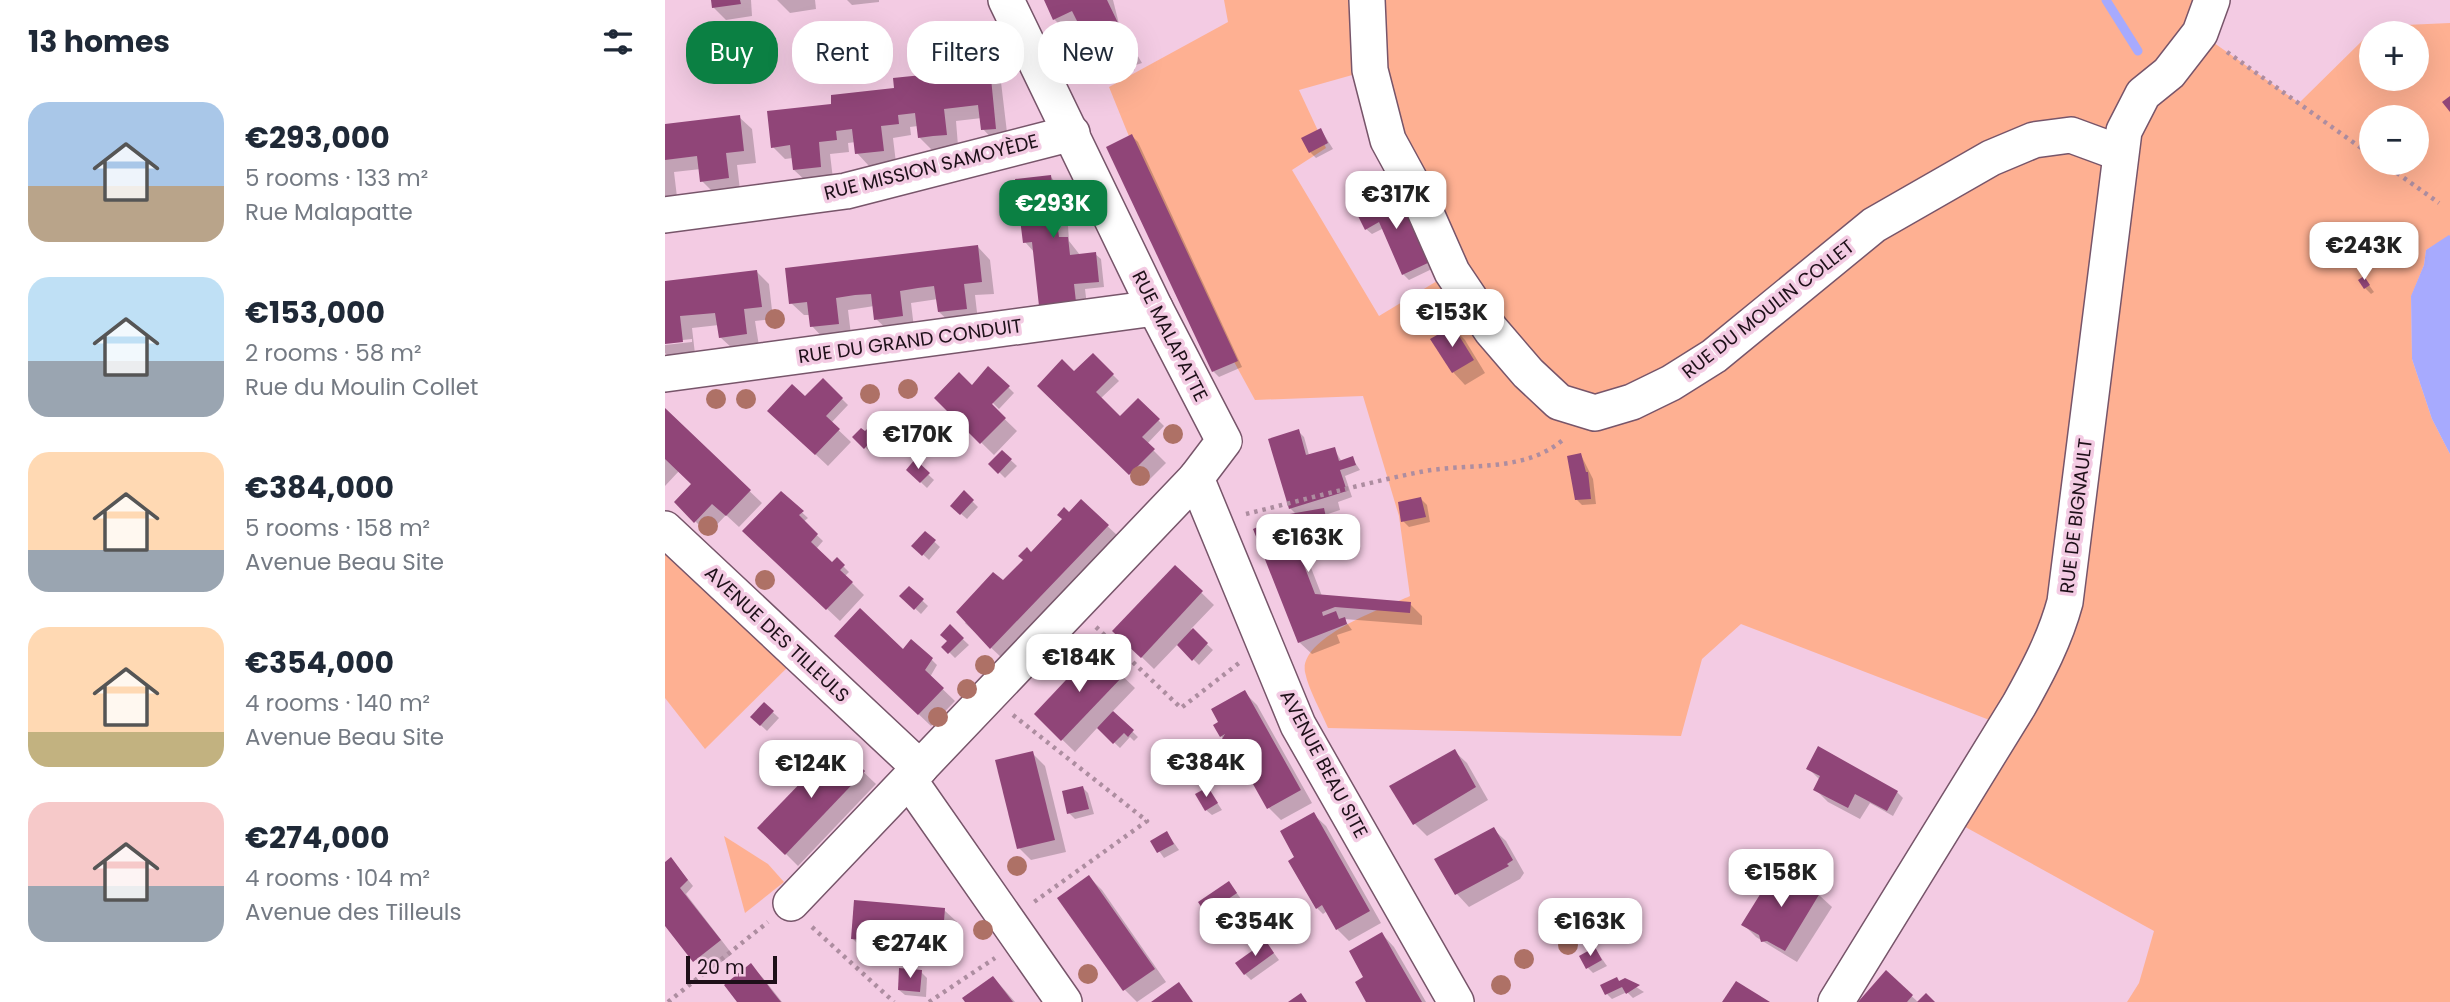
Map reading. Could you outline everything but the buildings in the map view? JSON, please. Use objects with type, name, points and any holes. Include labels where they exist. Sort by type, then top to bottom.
[{"type":"street","name":"RUE MALAPATTE","points":[[1006,0],[1155,308],[1224,441],[1196,478]]},
{"type":"street","points":[[1367,0],[1370,70],[1388,140],[1418,195],[1452,272],[1491,330],[1536,380],[1559,402],[1595,413]]},
{"type":"street","name":"RUE DE BIGNAULT","points":[[1836,1002],[2019,705],[2046,659],[2058,628],[2065,602],[2124,131],[2143,94],[2169,73],[2200,33],[2212,0]]},
{"type":"street","name":"RUE MISSION SAMOYÈDE","points":[[665,215],[846,191],[1072,133]]},
{"type":"street","name":"RUE DU MOULIN COLLET","points":[[1595,413],[1632,402],[1671,383],[1714,356],[1874,225],[1991,158],[2034,140],[2071,135],[2120,153]]},
{"type":"street","name":"RUE DU GRAND CONDUIT","points":[[665,374],[1155,308]]},
{"type":"street","points":[[791,903],[1196,478]]},
{"type":"street","name":"AVENUE BEAU SITE","points":[[1196,478],[1298,725],[1456,1002]]},
{"type":"street","name":"AVENUE DES TILLEULS","points":[[665,528],[914,774],[1014,930],[1064,1002]]},
{"type":"path","points":[[2200,33],[2359,146]]},
{"type":"path","points":[[2400,175],[2439,203]]},
{"type":"path","points":[[1214,522],[1422,472],[1521,462],[1553,448],[1595,413]]},
{"type":"path","points":[[1074,606],[1181,708],[1265,643]]},
{"type":"path","points":[[929,1002],[1147,821],[989,696]]},
{"type":"path","points":[[668,1002],[791,903],[807,922],[894,1002]]},
{"type":"shaded area","points":[[1224,0],[2212,0],[2200,33],[2299,103],[2359,44],[2359,91],[2429,91],[2429,24],[2450,23],[2450,236],[2426,250],[2424,265],[2411,297],[2412,359],[2432,419],[2450,454],[2450,1002],[2127,1002],[2139,983],[2154,931],[1949,818],[2005,726],[1741,624],[1702,659],[1681,736],[1328,728],[1307,679],[1307,659],[1315,647],[1345,625],[1410,596],[1399,516],[1363,396],[1255,400],[1214,324],[1177,246],[1109,87],[1114,84],[1138,84],[1138,71],[1228,22]],"holes":[[[1370,70],[1452,272],[1379,316],[1292,170],[1326,148],[1299,90]]]},
{"type":"shaded area","points":[[665,529],[800,655],[705,749],[665,698]]},
{"type":"shaded area","points":[[724,836],[768,864],[784,882],[745,913]]},
{"type":"water","points":[[2449,235],[2450,454],[2432,419],[2412,359],[2411,296],[2424,265],[2426,250]]},
{"type":"waterway","points":[[2106,0],[2138,51]]}]
